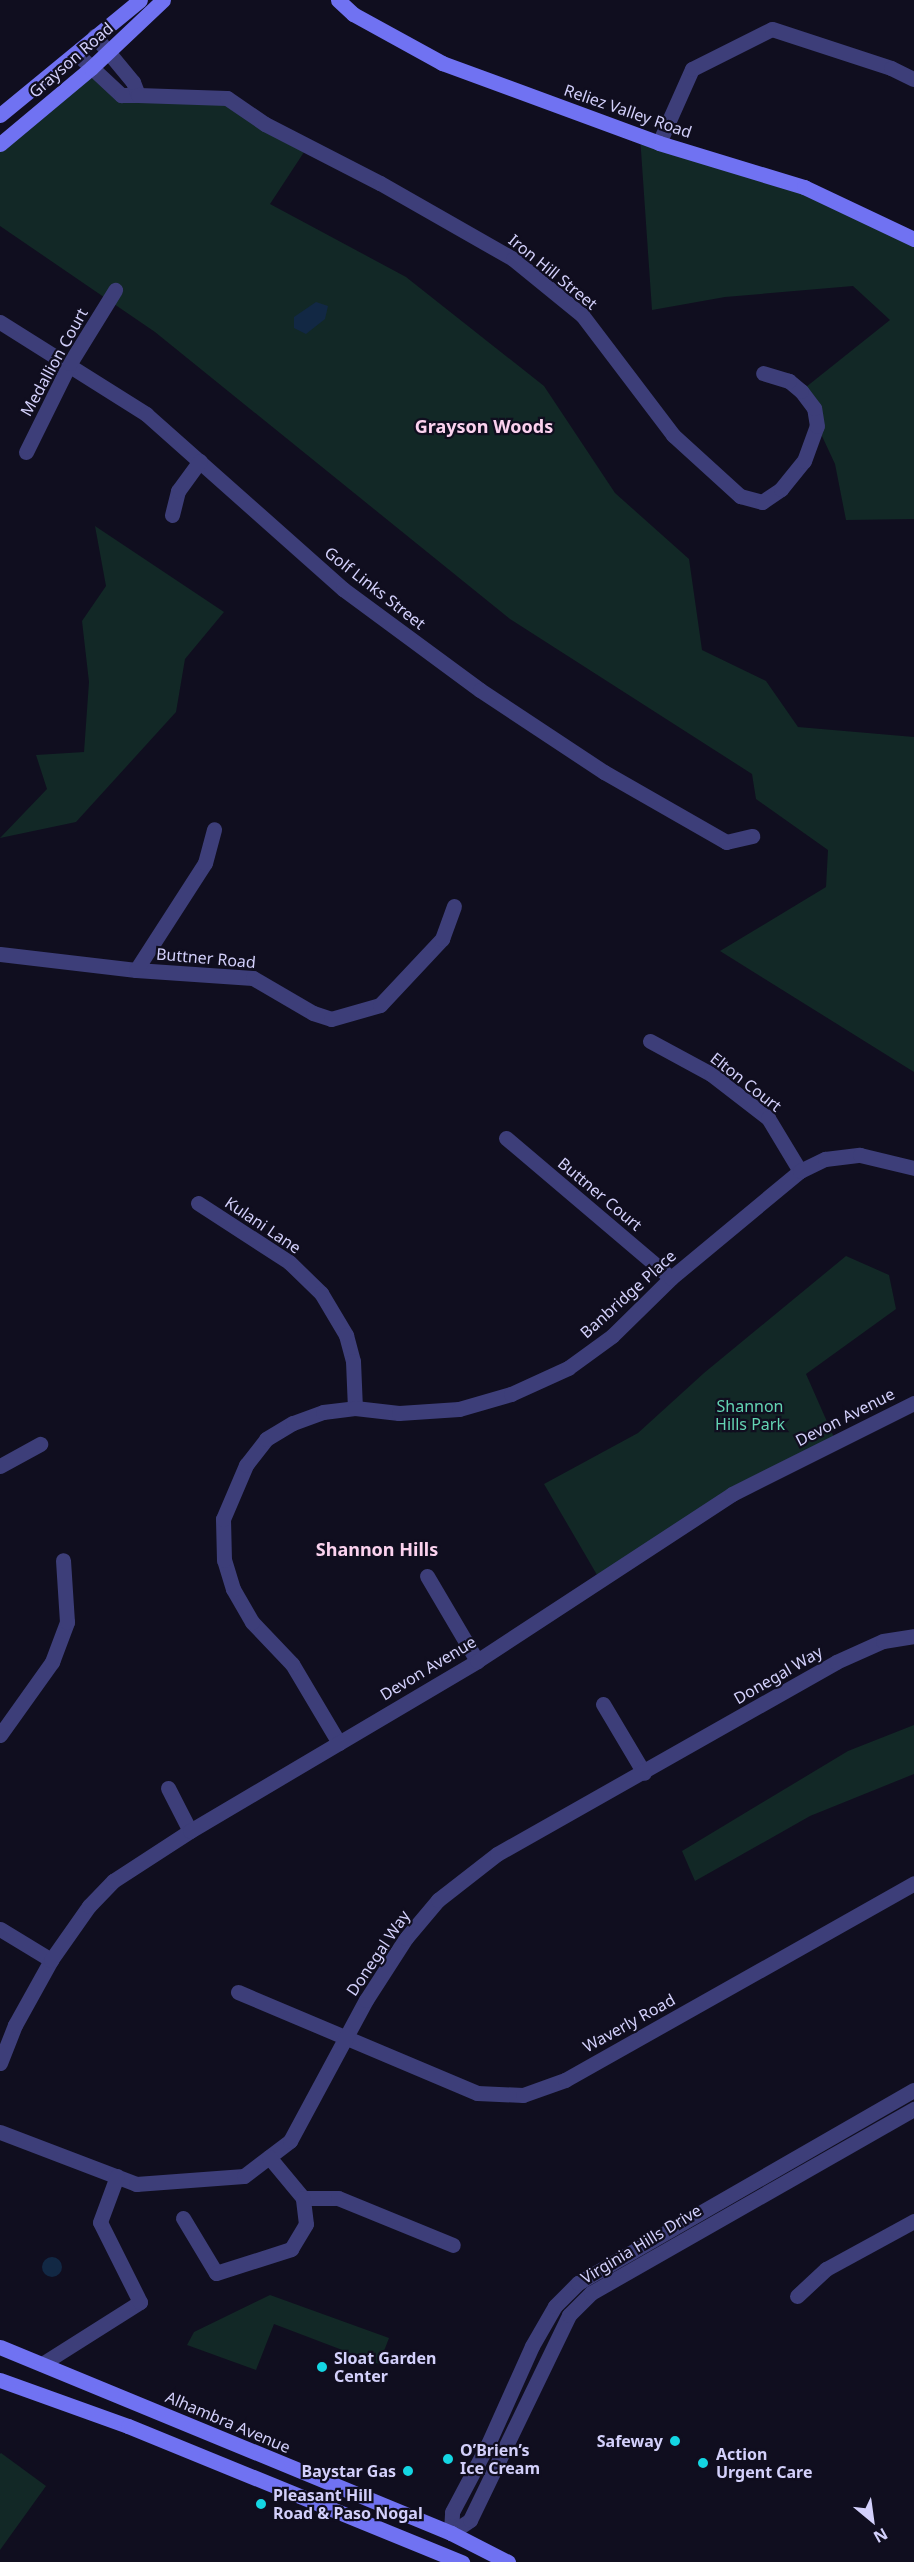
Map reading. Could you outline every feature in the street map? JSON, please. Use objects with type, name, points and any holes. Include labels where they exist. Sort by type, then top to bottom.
[{"type":"main road","name":"Grayson Road","points":[[0,115],[140,0]]},
{"type":"main road","name":"Grayson Road","points":[[0,144],[91,68],[163,0]]},
{"type":"main road","name":"Reliez Valley Road","points":[[338,0],[353,14],[442,63],[659,143],[804,187],[914,239]]},
{"type":"main road","name":"Alhambra Avenue","points":[[0,2347],[450,2534],[508,2562]]},
{"type":"main road","points":[[0,2380],[128,2426],[442,2558],[462,2562]]},
{"type":"main road","points":[[442,2558],[450,2534]]},
{"type":"street","points":[[659,143],[692,69],[772,29],[891,68],[914,80]]},
{"type":"street","points":[[95,36],[133,82],[138,95]]},
{"type":"street","name":"Iron Hill Street","points":[[76,53],[121,95],[227,98],[265,124],[380,183],[513,259],[582,315],[673,435],[740,495],[762,502],[781,489],[804,461],[817,426],[814,408],[801,391],[789,381],[763,373]]},
{"type":"street","name":"Medallion Court","points":[[26,452],[70,363],[115,290]]},
{"type":"street","name":"Golf Links Street","points":[[0,322],[70,363],[146,414],[343,589],[480,690],[604,772],[726,842],[752,836]]},
{"type":"street","points":[[172,515],[178,491],[200,461]]},
{"type":"street","points":[[136,970],[205,863],[214,829]]},
{"type":"street","name":"Buttner Road","points":[[0,954],[136,970],[253,978],[313,1013],[331,1019],[355,1015],[380,1005],[442,939],[454,906]]},
{"type":"street","name":"Elton Court","points":[[650,1041],[711,1074],[768,1118],[800,1171]]},
{"type":"street","name":"Buttner Court","points":[[506,1138],[671,1278]]},
{"type":"street","name":"Banbridge Place","points":[[339,1743],[292,1664],[252,1622],[232,1589],[224,1560],[223,1519],[246,1465],[266,1439],[313,1415],[355,1408],[399,1413],[459,1409],[512,1394],[577,1361],[612,1336],[671,1278],[800,1171],[825,1159],[860,1155],[914,1168]]},
{"type":"street","name":"Kulani Lane","points":[[198,1203],[289,1262],[321,1293],[346,1335],[353,1361],[355,1408]]},
{"type":"street","name":"Devon Avenue","points":[[0,2063],[15,2025],[51,1960],[99,1894],[190,1831],[477,1661],[732,1494],[914,1402]]},
{"type":"street","points":[[0,1466],[40,1444]]},
{"type":"street","points":[[0,1735],[52,1662],[67,1622],[63,1560]]},
{"type":"street","points":[[428,1576],[477,1661]]},
{"type":"street","name":"Donegal Way","points":[[0,2132],[136,2184],[244,2176],[290,2141],[346,2038],[406,1938],[438,1900],[497,1854],[644,1773],[836,1662],[883,1641],[914,1636]]},
{"type":"street","points":[[603,1704],[644,1773]]},
{"type":"street","points":[[168,1788],[190,1831]]},
{"type":"street","name":"Waverly Road","points":[[238,1992],[477,2093],[524,2095],[565,2080],[914,1883]]},
{"type":"street","points":[[0,1929],[51,1960]]},
{"type":"street","name":"Devon Avenue","points":[[0,2040],[15,2025]]},
{"type":"street","name":"Virginia Hills Drive","points":[[450,2534],[452,2512],[488,2444],[532,2346],[555,2306],[578,2283],[914,2090]]},
{"type":"street","name":"Virginia Hills Drive","points":[[450,2534],[470,2520],[569,2315],[586,2298],[914,2109]]},
{"type":"street","points":[[183,2218],[216,2273],[291,2249],[306,2224],[303,2198],[269,2157]]},
{"type":"street","points":[[42,2364],[141,2302],[100,2222],[117,2176]]},
{"type":"street","points":[[303,2198],[338,2198],[453,2245]]},
{"type":"street","points":[[797,2296],[826,2269],[914,2221]]},
{"type":"green space","points":[[90,69],[122,98],[227,98],[308,146],[270,204],[406,277],[544,386],[615,493],[689,559],[702,650],[766,681],[798,727],[914,737],[914,1072],[720,951],[826,887],[828,850],[756,799],[752,774],[510,619],[155,332],[0,226],[0,144]]},
{"type":"green space","points":[[640,136],[804,187],[914,239],[914,519],[846,520],[835,464],[801,391],[890,320],[853,286],[725,297],[652,310]]},
{"type":"green space","points":[[95,526],[224,612],[185,659],[176,712],[76,822],[0,838],[47,789],[36,755],[84,752],[89,682],[82,621],[106,586]]},
{"type":"green space","name":"Shannon Hills Park","points":[[846,1256],[889,1275],[896,1309],[806,1374],[836,1442],[732,1494],[600,1580],[544,1484],[638,1433],[704,1373]]},
{"type":"green space","points":[[914,1725],[914,1774],[810,1816],[695,1881],[682,1851],[848,1751]]},
{"type":"green space","points":[[270,2295],[389,2338],[379,2364],[274,2324],[256,2370],[187,2345],[194,2332]]},
{"type":"green space","points":[[0,2454],[46,2486],[0,2550]]},
{"type":"water","points":[[316,302],[328,306],[325,319],[306,334],[294,328],[294,317]]},
{"type":"water","points":[[52,2257],[59,2260],[62,2267],[59,2274],[52,2277],[45,2274],[42,2267],[45,2260]]},
{"type":"place","name":"Sloat Garden Center","points":[[322,2367]]},
{"type":"place","name":"Safeway","points":[[675,2441]]},
{"type":"place","name":"O’Brien’s Ice Cream","points":[[448,2459]]},
{"type":"place","name":"Action Urgent Care","points":[[703,2463]]},
{"type":"place","name":"Baystar Gas","points":[[408,2471]]},
{"type":"place","name":"Pleasant Hill Road & Paso Nogal","points":[[261,2504]]},
{"type":"district","name":"Grayson Woods","points":[[484,426]]},
{"type":"district","name":"Shannon Hills","points":[[377,1549]]}]
